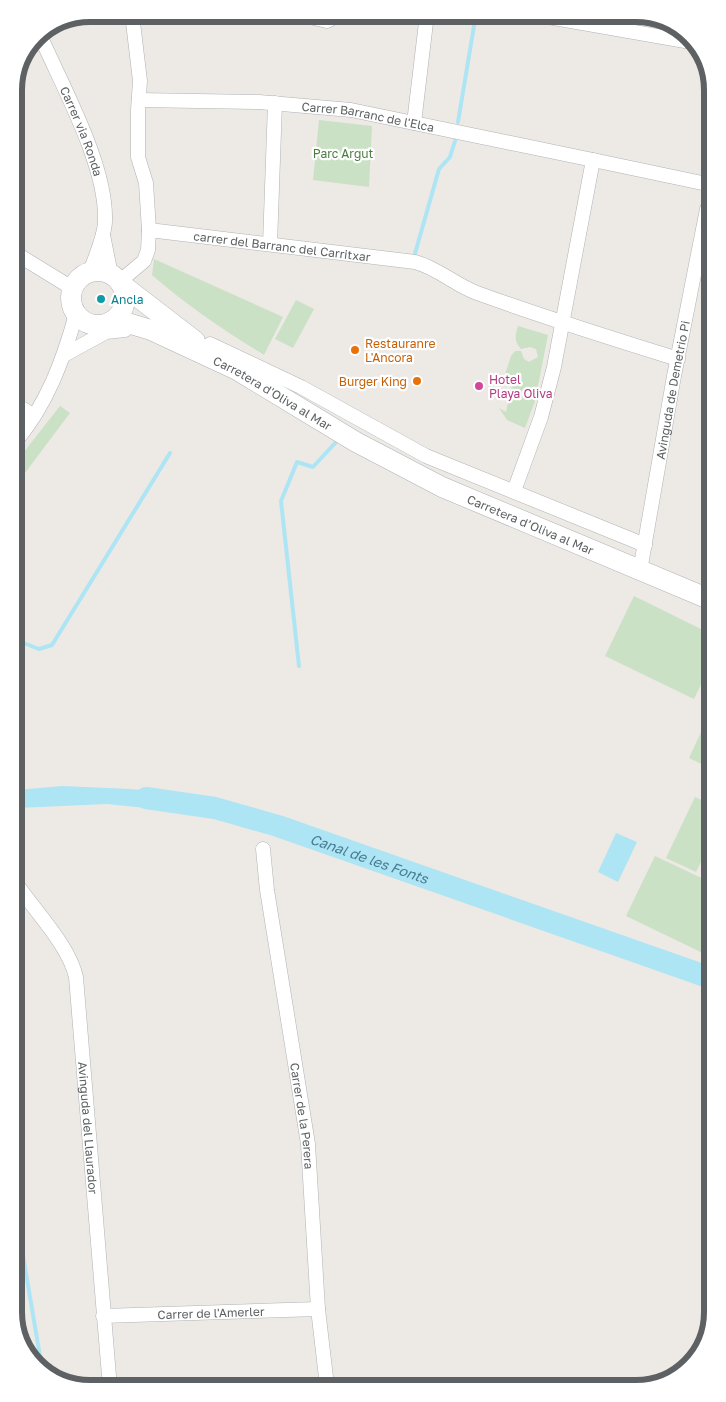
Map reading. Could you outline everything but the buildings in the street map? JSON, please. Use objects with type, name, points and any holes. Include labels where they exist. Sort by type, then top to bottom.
[{"type":"street","points":[[119,285],[144,261],[148,250],[149,230],[146,182],[138,157],[140,81],[133,22]]},
{"type":"street","points":[[414,123],[426,23]]},
{"type":"street","points":[[581,23],[681,40]]},
{"type":"street","name":"Carrer via Ronda","points":[[43,42],[96,165],[104,201],[105,222],[90,272]]},
{"type":"street","name":"Carrer Barranc de l'Elca","points":[[139,100],[275,103],[351,110],[704,183]]},
{"type":"street","points":[[270,244],[275,103]]},
{"type":"street","points":[[514,491],[541,417],[562,323],[593,160]]},
{"type":"street","name":"Avinguda de Demetrio Pi","points":[[640,571],[704,225]]},
{"type":"street","name":"carrer del Barranc del Carritxar","points":[[149,230],[415,262],[429,266],[474,292],[562,323],[678,359]]},
{"type":"street","name":"Carrer via Ronda","points":[[102,232],[119,285]]},
{"type":"street","points":[[23,258],[72,288]]},
{"type":"street","points":[[103,324],[88,324],[76,314],[71,302],[72,288],[83,275],[90,272],[101,271],[176,328],[237,370]]},
{"type":"street","points":[[64,356],[121,312],[119,285]]},
{"type":"street","name":"Carretera d'Oliva al Mar","points":[[119,285],[149,320],[188,348]]},
{"type":"street","points":[[23,432],[53,384],[64,356],[76,314]]},
{"type":"street","name":"Carretera d'Oliva al Mar","points":[[103,324],[141,327],[237,370],[356,442]]},
{"type":"street","points":[[64,356],[96,336],[119,330],[134,331],[162,342],[188,348]]},
{"type":"street","points":[[210,344],[301,387],[426,456],[645,545]]},
{"type":"street","points":[[23,409],[34,416]]},
{"type":"street","name":"Carretera d’Oliva al Mar","points":[[356,442],[442,487],[704,597]]},
{"type":"street","name":"Carrer de la Perera","points":[[263,849],[267,890],[308,1144],[318,1309],[327,1379]]},
{"type":"street","name":"Avinguda del Llaurador","points":[[23,904],[64,950],[72,962],[76,977],[109,1379]]},
{"type":"street","name":"Carrer de l'Amerler","points":[[103,1316],[318,1309]]},
{"type":"green space","name":"Parc Argut","points":[[319,120],[372,126],[369,187],[313,180]]},
{"type":"green space","points":[[154,259],[283,317],[264,355],[178,297],[152,275]]},
{"type":"green space","points":[[296,300],[314,309],[293,348],[275,339]]},
{"type":"green space","points":[[518,326],[548,335],[535,401],[525,428],[507,420],[499,408],[506,412],[514,383],[503,381],[511,356],[515,351],[521,351],[524,359],[529,362],[538,357],[536,349],[530,347],[521,349],[517,343],[516,333]]},
{"type":"green space","points":[[60,406],[70,413],[23,476],[23,453]]},
{"type":"green space","points":[[634,596],[704,631],[704,678],[694,699],[605,656]]},
{"type":"green space","points":[[704,726],[704,765],[689,758]]},
{"type":"green space","points":[[695,797],[704,801],[704,855],[696,872],[666,858]]},
{"type":"green space","points":[[655,856],[704,879],[704,954],[626,916]]},
{"type":"water","points":[[62,786],[131,789],[178,794],[175,811],[107,804],[22,808],[22,790]]},
{"type":"water","points":[[616,833],[637,842],[618,882],[598,872]]},
{"type":"waterway","points":[[458,122],[475,23]]},
{"type":"waterway","points":[[414,257],[439,169],[450,157],[455,141]]},
{"type":"waterway","points":[[299,666],[281,501],[297,462],[313,467],[337,441],[340,441]]},
{"type":"waterway","points":[[23,643],[39,649],[52,645],[170,453]]},
{"type":"waterway","name":"Canal de les Fonts","points":[[146,798],[215,808],[278,826],[704,976]]},
{"type":"waterway","points":[[22,1250],[40,1358]]},
{"type":"place","name":"Ancla","points":[[101,299]]},
{"type":"place","name":"Restauranre L'Ancora","points":[[355,350]]},
{"type":"place","name":"Burger King","points":[[417,381]]},
{"type":"place","name":"Hotel Playa Oliva","points":[[479,386]]}]
